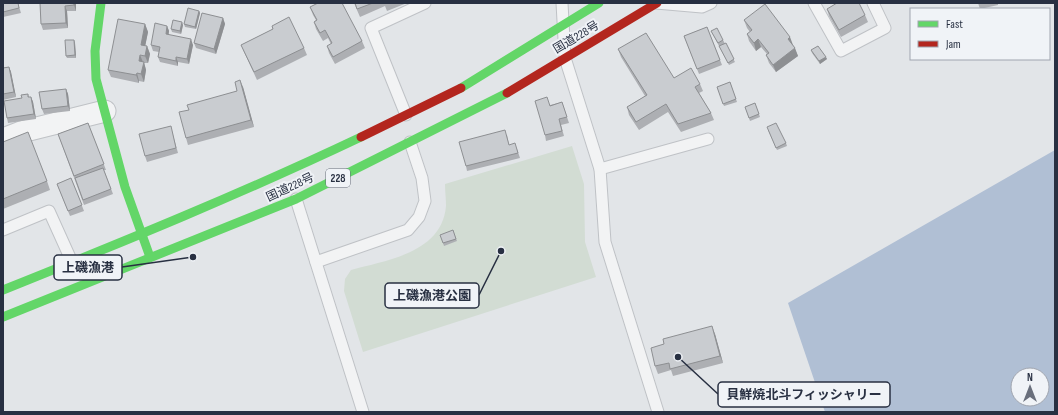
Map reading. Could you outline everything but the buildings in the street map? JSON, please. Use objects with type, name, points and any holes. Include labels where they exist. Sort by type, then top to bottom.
[{"type":"main road","points":[[101,3],[97,25],[94,68],[140,235],[150,257]]},
{"type":"main road","name":"国道228号","points":[[4,287],[140,235],[274,178],[450,95],[600,3]]},
{"type":"main road","name":"国道228号","points":[[3,317],[296,198],[498,98],[657,3]]},
{"type":"street","points":[[3,139],[21,132],[105,111]]},
{"type":"lane","points":[[406,115],[371,28],[425,3]]},
{"type":"lane","points":[[562,3],[565,58],[600,169],[605,242],[658,412]]},
{"type":"lane","points":[[657,3],[702,7],[711,3]]},
{"type":"lane","points":[[814,3],[841,51],[885,28],[873,3]]},
{"type":"lane","points":[[600,169],[708,140]]},
{"type":"lane","points":[[316,262],[408,230],[419,217],[425,201],[422,178],[410,142]]},
{"type":"lane","points":[[296,198],[363,412]]},
{"type":"lane","points":[[3,230],[49,211],[72,262]]},
{"type":"shaded area","points":[[572,146],[584,184],[585,242],[596,277],[363,352],[344,291],[345,279],[351,270],[396,258],[410,252],[424,244],[435,234],[442,222],[446,206],[445,184]]},
{"type":"water","points":[[1055,150],[1055,412],[825,412],[788,303]]},
{"type":"traffic: fast","points":[[101,3],[95,51],[96,79],[125,187],[150,257]]},
{"type":"traffic: fast","points":[[461,88],[599,3]]},
{"type":"traffic: fast","points":[[3,317],[296,199],[507,93]]},
{"type":"traffic: fast","points":[[3,290],[93,254],[272,178],[361,137]]},
{"type":"traffic: jam","points":[[507,93],[657,3]]},
{"type":"traffic: jam","points":[[361,137],[461,88]]},
{"type":"place","name":"上磯漁港公園","points":[[501,251]]},
{"type":"place","name":"上磯漁港","points":[[193,257]]},
{"type":"place","name":"貝鮮焼北斗フィッシャリー","points":[[678,357]]}]
